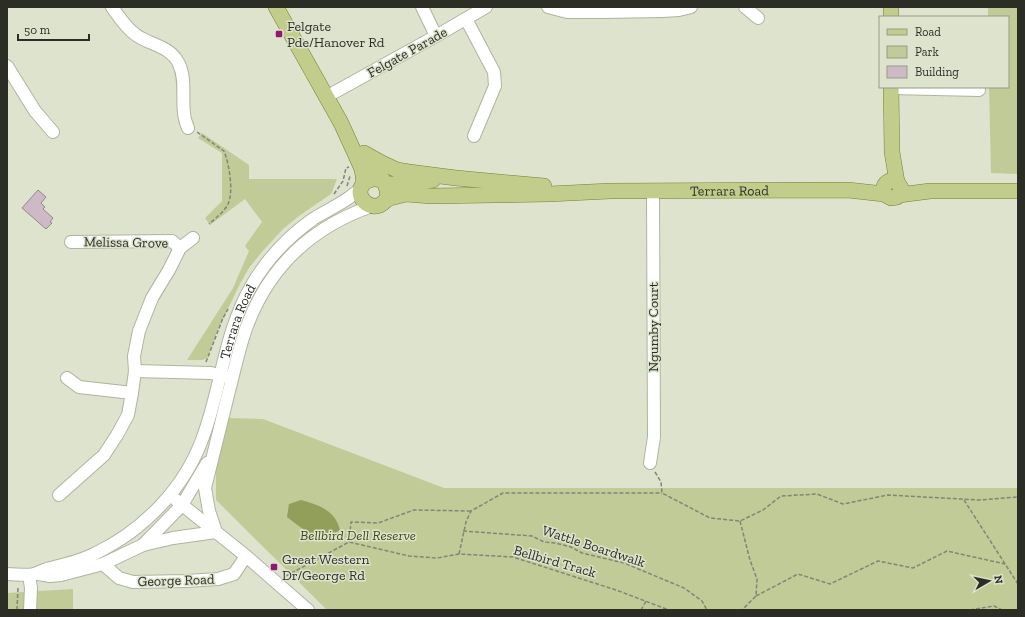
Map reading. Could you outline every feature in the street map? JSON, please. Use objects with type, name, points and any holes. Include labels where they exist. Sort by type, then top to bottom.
[{"type":"main road","points":[[276,7],[341,123],[362,169],[361,197],[364,201],[378,203],[388,193],[384,183],[364,153],[341,123]]},
{"type":"main road","points":[[891,88],[892,187]]},
{"type":"main road","name":"Terrara Road","points":[[364,153],[397,170],[456,178],[610,191]]},
{"type":"main road","points":[[362,186],[372,178],[377,178],[384,183]]},
{"type":"main road","name":"Terrara Road","points":[[384,183],[405,184],[456,178]]},
{"type":"main road","name":"Terrara Road","points":[[378,203],[406,194],[430,196],[503,195],[610,191],[848,190],[892,187],[930,191],[1018,191]]},
{"type":"street","points":[[112,7],[122,22],[135,35],[147,42],[169,51],[178,61],[182,76],[184,113],[188,128]]},
{"type":"street","points":[[422,7],[436,36]]},
{"type":"street","name":"Felgate Parade","points":[[326,96],[486,7]]},
{"type":"street","points":[[548,7],[567,12],[662,11],[679,10],[691,7]]},
{"type":"street","points":[[745,7],[758,18]]},
{"type":"street","points":[[466,19],[494,72],[495,86],[474,136]]},
{"type":"street","points":[[7,66],[35,111],[53,132]]},
{"type":"street","points":[[891,88],[979,90]]},
{"type":"street","name":"Terrara Road","points":[[31,574],[94,554],[129,533],[148,518],[170,496],[194,458],[203,437],[236,316],[244,298],[264,267],[286,242],[313,220],[354,195],[362,186]]},
{"type":"street","name":"Ngumby Court","points":[[650,463],[654,437],[653,192]]},
{"type":"street","name":"Terrara Road","points":[[216,532],[209,511],[205,488],[241,343],[255,307],[266,287],[284,261],[298,248],[321,231],[356,211],[378,203]]},
{"type":"street","name":"Melissa Grove","points":[[59,495],[104,455],[128,415],[135,371],[134,356],[139,331],[152,298],[180,248],[193,238]]},
{"type":"street","name":"Melissa Grove","points":[[71,242],[172,241],[180,248]]},
{"type":"street","points":[[135,371],[202,372],[219,374],[232,379]]},
{"type":"street","points":[[67,378],[79,387],[132,393]]},
{"type":"street","name":"Terrara Road","points":[[7,574],[50,576],[61,575],[104,564],[143,545],[182,504],[197,481],[215,448]]},
{"type":"street","points":[[170,496],[246,556],[308,610]]},
{"type":"street","points":[[143,545],[173,538],[216,532]]},
{"type":"street","name":"George Road","points":[[104,564],[118,578],[133,582],[218,580],[234,574],[246,556]]},
{"type":"street","points":[[30,610],[31,574]]},
{"type":"path","points":[[188,128],[222,150],[225,154],[228,166],[230,193],[228,203],[219,215],[209,224]]},
{"type":"path","points":[[650,463],[661,482],[662,493]]},
{"type":"path","points":[[275,582],[349,542],[351,522],[378,523],[414,510],[471,511],[503,493],[662,493],[710,518],[740,521],[763,510],[781,496],[816,494],[843,504],[888,495],[979,500],[1018,497]]},
{"type":"path","points":[[964,499],[1018,584]]},
{"type":"path","points":[[459,554],[463,531],[471,511]]},
{"type":"path","points":[[740,521],[750,560],[757,579],[756,596]]},
{"type":"path","name":"Wattle Boardwalk","points":[[463,531],[532,536],[544,542],[570,547],[582,553],[624,563],[684,588],[702,601],[708,610]]},
{"type":"path","name":"Bellbird Track","points":[[349,542],[409,556],[437,558],[459,554],[514,557],[616,590],[669,610]]},
{"type":"path","points":[[742,610],[756,596],[798,574],[830,584],[878,561],[913,568],[947,551],[1005,564]]},
{"type":"path","points":[[17,610],[18,587]]},
{"type":"path","points":[[641,610],[646,601]]},
{"type":"path","points":[[970,610],[994,606],[1002,610]]},
{"type":"green space","points":[[988,7],[1018,7],[1018,174],[991,173],[989,88],[1009,88],[1009,16],[988,16]]},
{"type":"green space","points":[[202,133],[249,165],[249,179],[337,179],[331,194],[283,229],[249,268],[219,327],[207,358],[203,360],[187,360],[233,288],[249,251],[245,246],[262,222],[245,199],[210,225],[205,218],[222,201],[222,153],[198,138]]},
{"type":"green space","name":"Bellbird Dell Reserve","points":[[229,418],[263,419],[444,488],[1018,488],[1018,610],[327,610],[216,500],[216,457]]},
{"type":"green space","points":[[73,589],[73,610],[7,610],[7,593]]},
{"type":"shaded area","points":[[301,500],[325,509],[338,523],[340,530],[325,536],[312,534],[293,522],[287,517],[289,504]]},
{"type":"building","points":[[38,190],[46,197],[41,203],[45,207],[43,209],[53,218],[50,222],[52,223],[46,229],[22,208]]},
{"type":"place","name":"Felgate Pde/Hanover Rd","points":[[279,34]]},
{"type":"place","name":"Great Western Dr/George Rd","points":[[274,567]]}]
